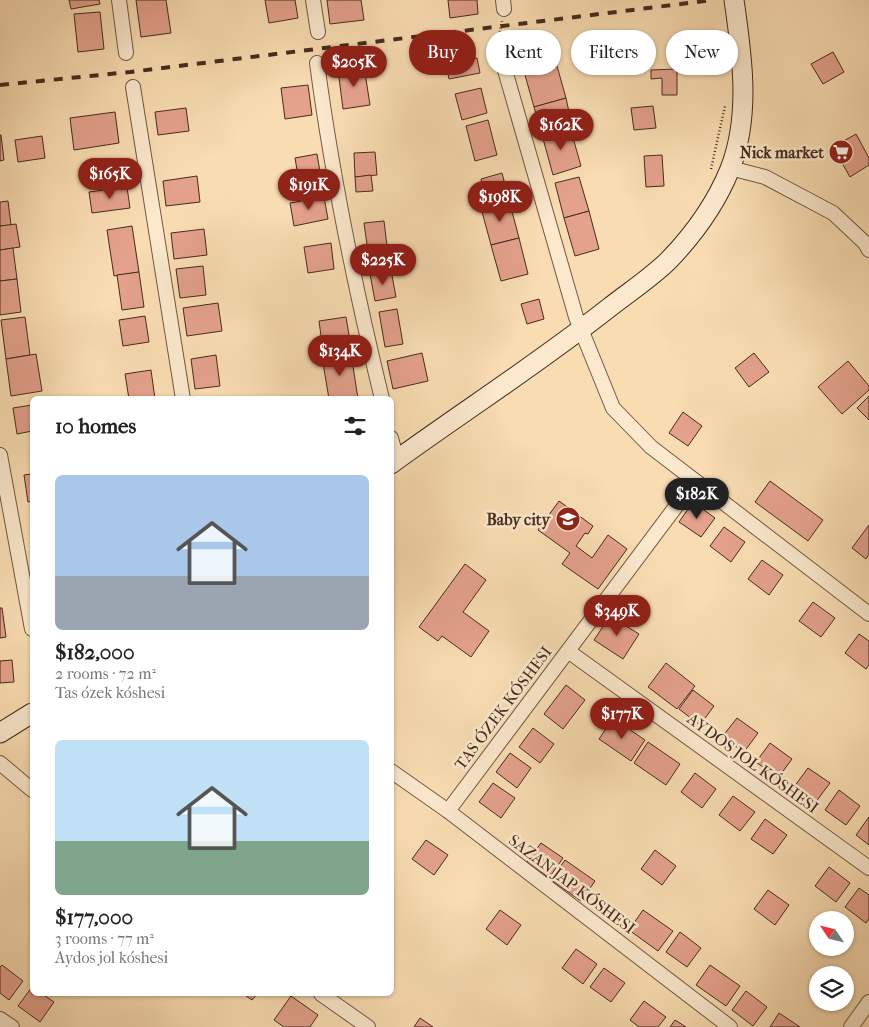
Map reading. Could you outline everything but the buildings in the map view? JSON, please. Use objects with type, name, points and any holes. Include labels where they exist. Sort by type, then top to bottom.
[{"type":"street","points":[[119,0],[126,53]]},
{"type":"street","points":[[313,0],[318,32]]},
{"type":"street","points":[[394,462],[580,330],[668,260],[695,229],[730,168],[740,129],[743,82],[734,0]]},
{"type":"street","points":[[317,63],[326,134],[360,310],[381,396]]},
{"type":"street","points":[[506,75],[580,330],[613,408],[651,447],[869,614]]},
{"type":"street","points":[[133,87],[183,396]]},
{"type":"street","points":[[730,168],[764,177],[833,213],[869,250]]},
{"type":"street","points":[[0,455],[30,618]]},
{"type":"street","name":"TAS ÓZEK KÓSHESI","points":[[448,811],[695,481]]},
{"type":"street","name":"AYDOS JOL KÓSHESI","points":[[568,651],[869,868]]},
{"type":"street","points":[[0,733],[30,713]]},
{"type":"street","points":[[0,763],[30,788]]},
{"type":"street","name":"SAZAN JAP KÓSHESI","points":[[394,772],[448,811],[730,1027]]},
{"type":"street","points":[[324,996],[368,1027]]},
{"type":"street","points":[[851,1027],[869,1002]]},
{"type":"street","points":[[0,1019],[12,1027]]},
{"type":"path","points":[[500,30],[503,4]]},
{"type":"path","points":[[709,176],[725,106]]},
{"type":"railway","points":[[0,85],[130,72],[713,0]]},
{"type":"place","name":"Nick market","points":[[841,152]]},
{"type":"place","name":"Baby city","points":[[568,519]]}]
